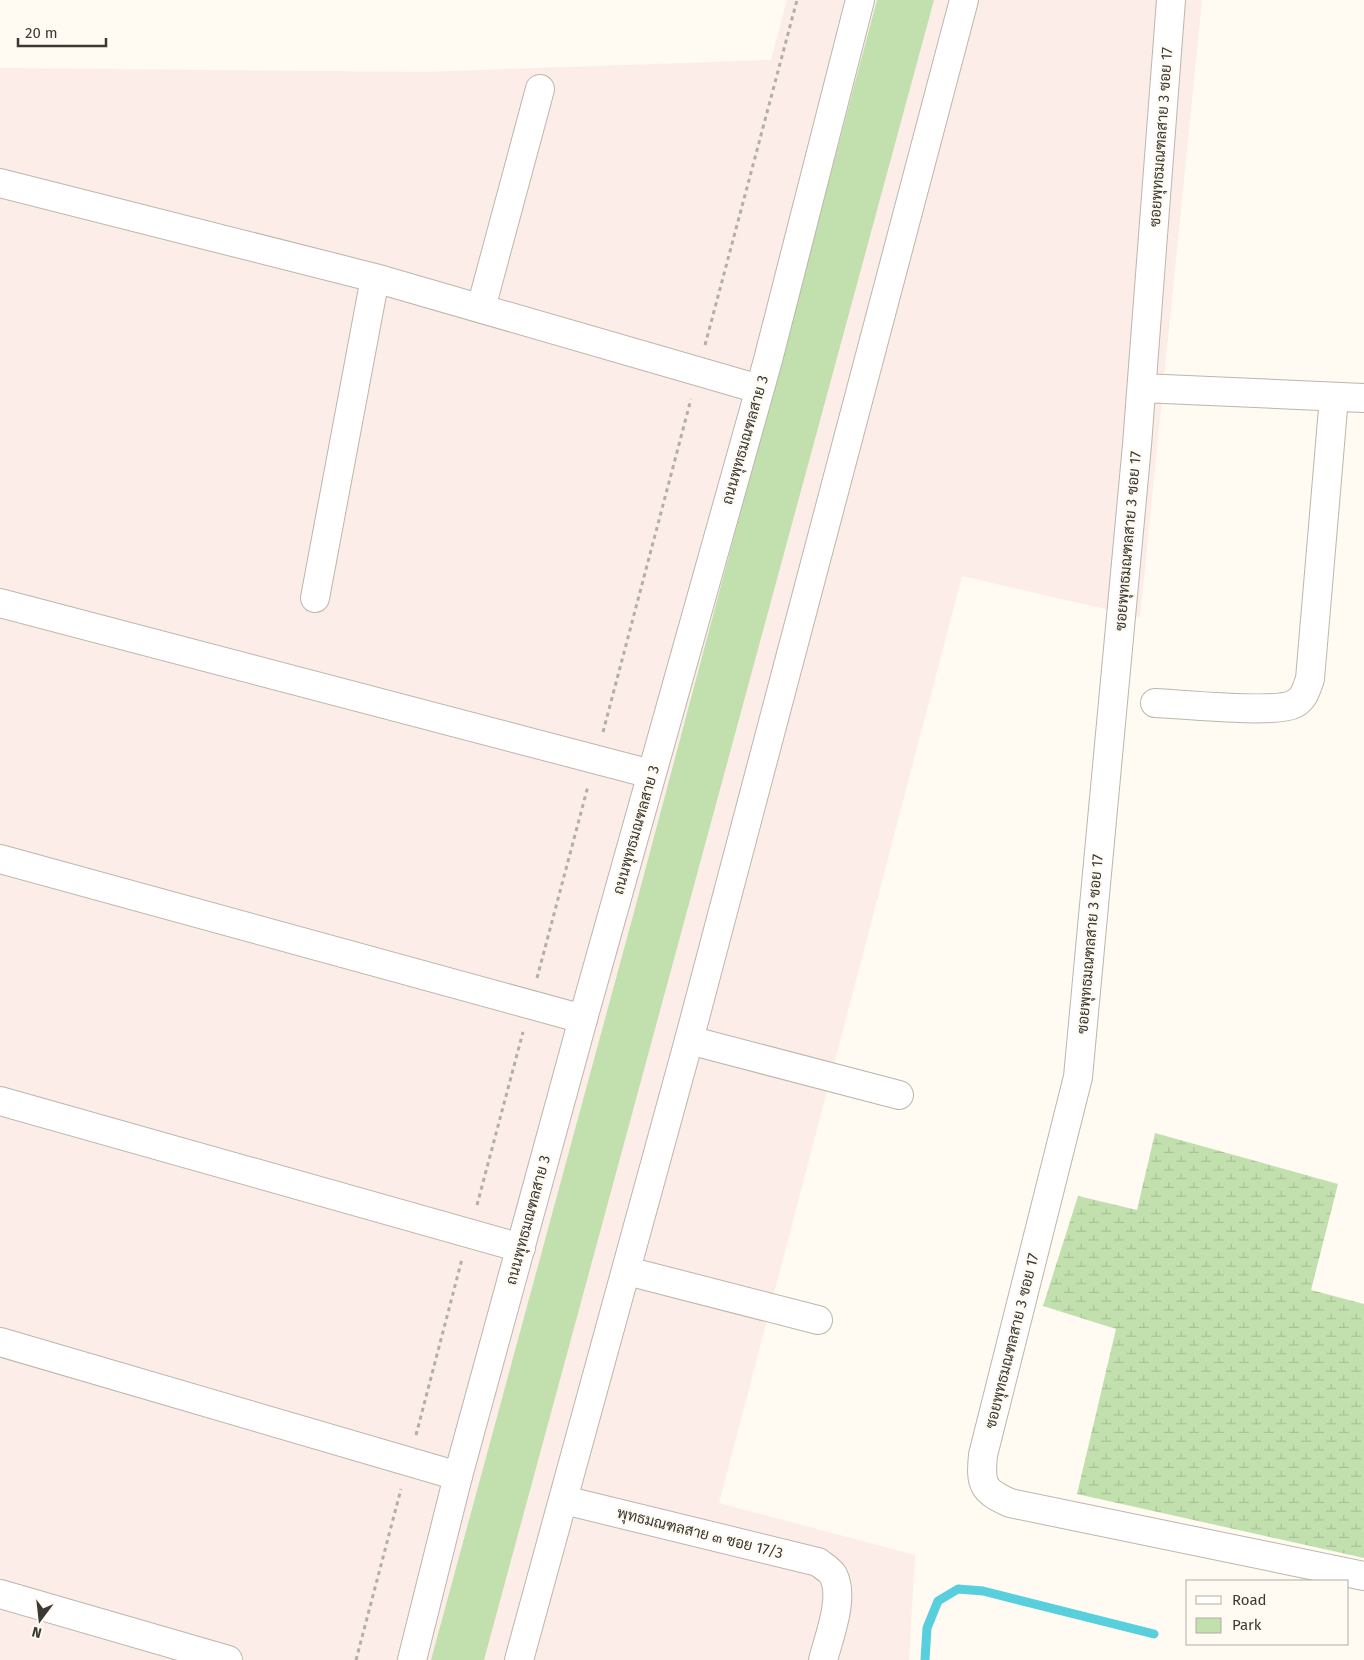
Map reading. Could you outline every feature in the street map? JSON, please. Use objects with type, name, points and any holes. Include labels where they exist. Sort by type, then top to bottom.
[{"type":"street","name":"ถนนพุทธมณฑลสาย 3","points":[[412,1660],[458,1476],[582,1019],[759,389],[860,0]]},
{"type":"street","points":[[519,1660],[689,1040],[964,0]]},
{"type":"street","name":"ซอยพุทธมณฑลสาย 3 ซอย 17","points":[[1171,0],[1142,388],[1078,1077],[982,1455],[981,1474],[983,1486],[993,1495],[1010,1503],[1364,1574]]},
{"type":"street","points":[[480,308],[540,89]]},
{"type":"street","points":[[0,183],[375,278],[759,389]]},
{"type":"street","points":[[315,598],[375,278]]},
{"type":"street","points":[[1142,388],[1364,398]]},
{"type":"street","points":[[1155,702],[1273,709],[1293,705],[1304,697],[1310,679],[1334,397]]},
{"type":"street","points":[[0,604],[651,774]]},
{"type":"street","points":[[0,859],[582,1019]]},
{"type":"street","points":[[689,1040],[899,1094]]},
{"type":"street","points":[[0,1101],[521,1248]]},
{"type":"street","points":[[627,1271],[818,1320]]},
{"type":"street","points":[[0,1342],[458,1476]]},
{"type":"street","name":"พุทธมณฑลสาย ๓ ซอย 17/3","points":[[564,1500],[818,1562],[832,1574],[836,1586],[837,1610],[823,1660]]},
{"type":"street","points":[[0,1594],[228,1660]]},
{"type":"path","points":[[356,1660],[797,0]]},
{"type":"shaded area","points":[[787,0],[1202,0],[1140,617],[962,576],[719,1503],[915,1555],[909,1660],[0,1660],[0,68],[425,72],[771,60]]},
{"type":"green space","points":[[877,0],[934,0],[484,1660],[431,1660],[634,912]]},
{"type":"green space","points":[[1155,1133],[1338,1184],[1311,1290],[1364,1304],[1364,1558],[1077,1494],[1116,1329],[1043,1306],[1078,1196],[1137,1210]]},
{"type":"waterway","points":[[925,1660],[927,1628],[938,1601],[958,1589],[983,1591],[1154,1634]]}]
